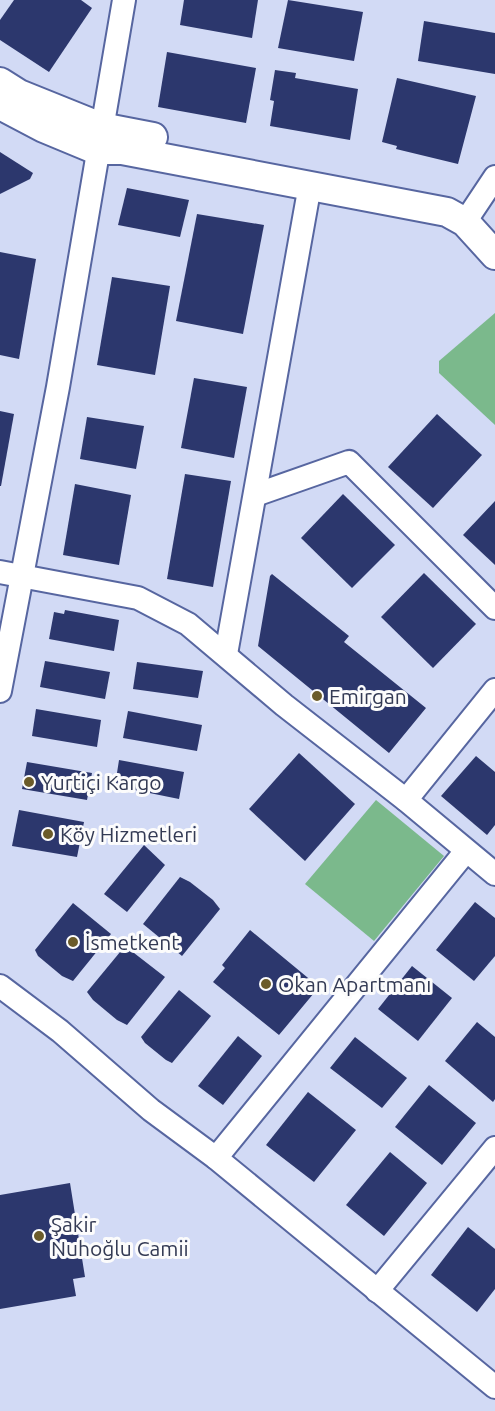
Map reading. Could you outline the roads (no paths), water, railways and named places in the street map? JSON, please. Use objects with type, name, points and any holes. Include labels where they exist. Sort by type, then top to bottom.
[{"type":"main road","points":[[0,82],[122,150],[478,219]]},
{"type":"main road","points":[[0,105],[44,128],[99,139],[295,165],[444,196],[478,219],[495,255]]},
{"type":"street","points":[[0,691],[11,574],[58,387],[124,0]]},
{"type":"street","points":[[478,219],[495,177]]},
{"type":"street","points":[[226,654],[310,185]]},
{"type":"street","points":[[255,495],[349,462],[495,608]]},
{"type":"street","points":[[11,574],[138,598],[188,624],[284,705],[406,800],[495,874]]},
{"type":"street","points":[[406,800],[495,690]]},
{"type":"street","points":[[216,1158],[466,851]]},
{"type":"street","points":[[0,986],[60,1031],[151,1110],[216,1158],[495,1387]]},
{"type":"street","points":[[377,1291],[495,1148]]},
{"type":"place","name":"Emirgan","points":[[317,696]]},
{"type":"place","name":"Yurtiçi Kargo","points":[[29,782]]},
{"type":"place","name":"Köy Hizmetleri","points":[[48,834]]},
{"type":"place","name":"İsmetkent","points":[[73,942]]},
{"type":"place","name":"Okan Apartmanı","points":[[266,984]]},
{"type":"place","name":"Şakir Nuhoğlu Camii","points":[[39,1236]]}]
